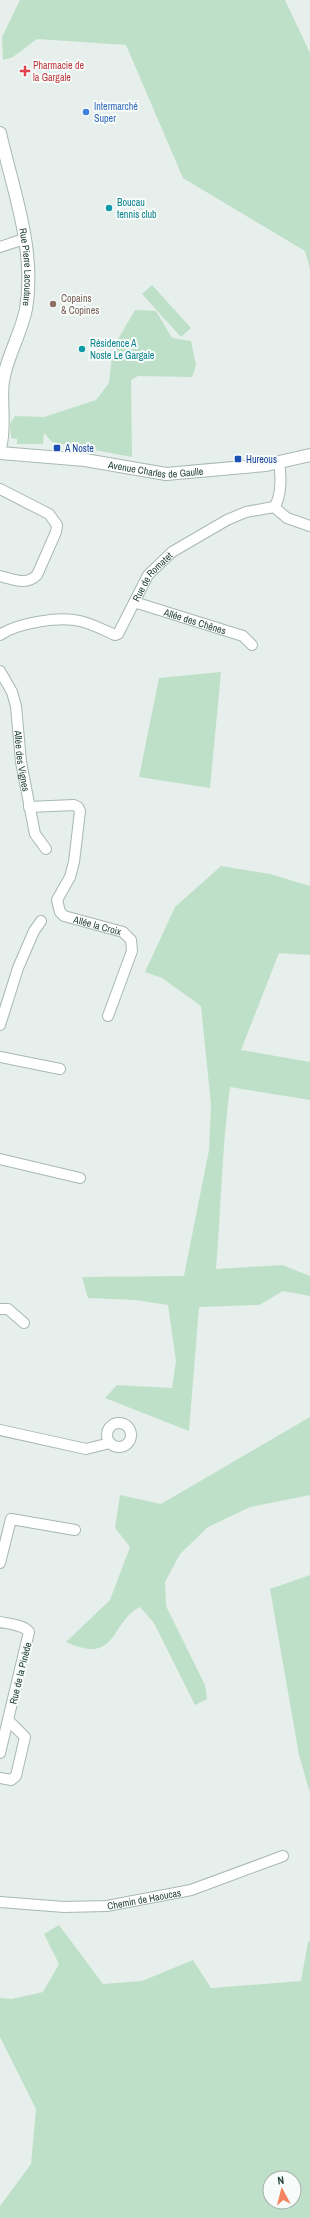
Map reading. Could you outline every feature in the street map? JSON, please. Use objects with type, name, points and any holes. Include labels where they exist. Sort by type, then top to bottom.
[{"type":"street","name":"Rue Pierre Lacouture","points":[[0,133],[19,203],[24,239],[28,291],[21,329],[4,374],[1,390],[2,435],[0,448]]},
{"type":"street","points":[[0,247],[24,239]]},
{"type":"street","name":"Avenue Charles de Gaulle","points":[[0,453],[85,460],[166,474],[279,463],[310,455]]},
{"type":"street","points":[[279,463],[280,482],[277,504],[274,506],[287,518],[310,526]]},
{"type":"street","points":[[0,489],[48,514],[56,525],[56,532],[40,568],[32,580],[24,582],[0,576]]},
{"type":"street","name":"Rue de Romatet","points":[[0,635],[16,626],[68,620],[80,621],[115,635],[118,634],[148,575],[172,552],[227,520],[246,512],[274,506]]},
{"type":"street","name":"Allée des Chênes","points":[[134,602],[243,636],[252,645]]},
{"type":"street","name":"Allée des Vignes","points":[[0,672],[12,692],[16,706],[21,762],[29,807],[35,834],[46,849]]},
{"type":"street","name":"Allée la Croix","points":[[29,807],[74,805],[78,807],[80,810],[74,862],[70,877],[57,900],[58,906],[64,916],[123,932],[131,940],[132,951],[108,1016]]},
{"type":"street","points":[[0,1025],[18,968],[34,931],[41,921]]},
{"type":"street","points":[[0,1057],[60,1069]]},
{"type":"street","points":[[0,1159],[80,1178]]},
{"type":"street","points":[[0,1309],[8,1309],[24,1324]]},
{"type":"street","points":[[0,1430],[86,1449],[110,1443]]},
{"type":"street","points":[[0,1563],[11,1519],[74,1530]]},
{"type":"street","name":"Rue de la Pinède","points":[[0,1622],[27,1629],[29,1632],[0,1753]]},
{"type":"street","points":[[0,1778],[11,1780],[16,1776],[25,1737],[8,1720]]},
{"type":"street","name":"Chemin de Haoucas","points":[[0,1902],[64,1907],[107,1906],[191,1890],[283,1856]]},
{"type":"green space","points":[[20,0],[285,0],[310,53],[310,269],[305,251],[183,178],[126,45],[37,39],[13,57],[3,60],[2,37]]},
{"type":"green space","points":[[152,285],[191,328],[181,337],[142,294]]},
{"type":"green space","points":[[135,310],[156,311],[172,338],[191,341],[196,365],[192,377],[138,376],[131,380],[132,457],[52,442],[44,433],[43,444],[17,444],[17,439],[11,438],[10,424],[15,416],[44,417],[96,400],[109,383],[113,348]]},
{"type":"green space","points":[[221,672],[210,788],[139,777],[159,678]]},
{"type":"green space","points":[[221,866],[270,874],[310,886],[310,955],[279,953],[241,1050],[310,1062],[310,1100],[230,1087],[223,1155],[216,1269],[282,1265],[310,1276],[310,1296],[283,1291],[259,1305],[199,1307],[189,1431],[105,1398],[117,1385],[172,1388],[176,1361],[168,1305],[135,1300],[88,1298],[82,1277],[184,1276],[209,1150],[211,1105],[201,1006],[162,978],[145,972],[175,907]]},
{"type":"green space","points":[[310,1417],[310,1495],[250,1507],[208,1527],[180,1554],[165,1582],[166,1606],[205,1685],[207,1699],[195,1705],[154,1623],[140,1607],[130,1614],[111,1639],[104,1645],[95,1649],[83,1648],[66,1642],[110,1600],[130,1547],[115,1528],[120,1495],[161,1504]]},
{"type":"green space","points":[[310,1575],[310,1793],[299,1755],[270,1589]]},
{"type":"green space","points":[[59,1925],[103,1984],[142,1981],[193,1960],[211,1988],[301,1981],[308,1942],[310,1941],[310,2218],[0,2218],[0,2206],[31,2164],[36,2109],[0,2037],[0,1998],[12,1999],[43,1992],[59,1964],[44,1934]]},
{"type":"place","name":"Pharmacie de la Gargale","points":[[25,71]]},
{"type":"place","name":"Intermarché Super","points":[[86,112]]},
{"type":"place","name":"Boucau tennis club","points":[[109,208]]},
{"type":"place","name":"Copains & Copines","points":[[53,304]]},
{"type":"place","name":"Résidence A Noste Le Gargale","points":[[82,349]]},
{"type":"place","name":"A Noste","points":[[57,448]]},
{"type":"place","name":"Hureous","points":[[238,459]]}]
